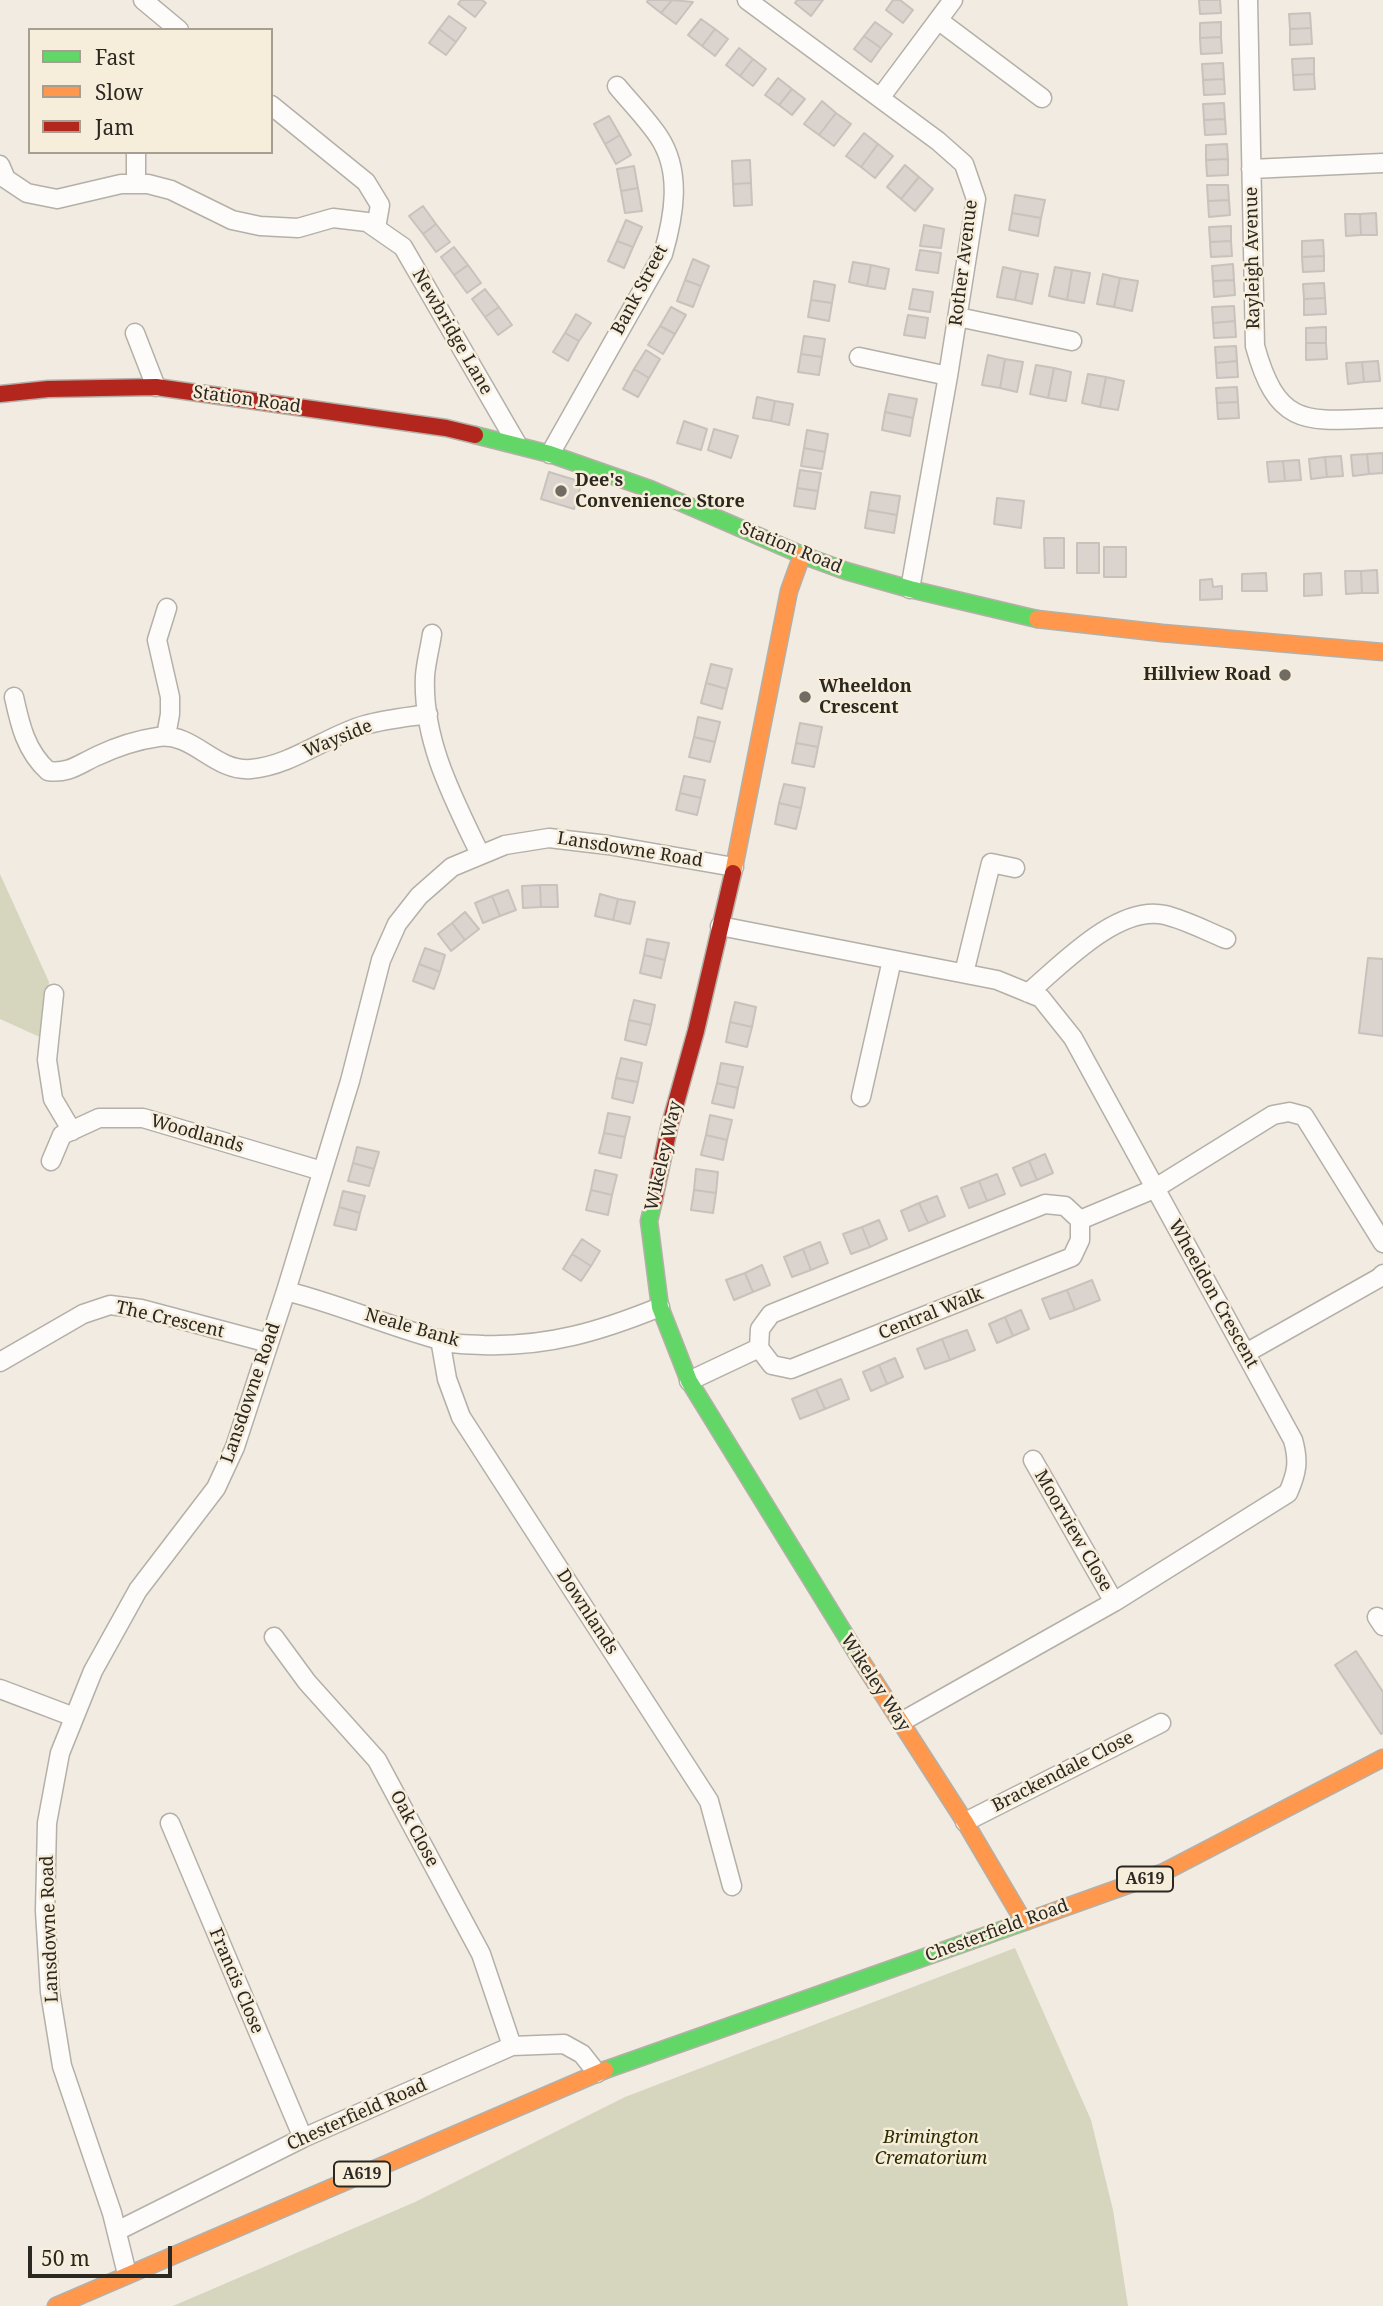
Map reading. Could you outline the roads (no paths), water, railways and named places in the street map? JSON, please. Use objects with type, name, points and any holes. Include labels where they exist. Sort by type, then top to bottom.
[{"type":"main road","name":"Station Road","points":[[0,394],[48,389],[156,387],[446,428],[517,444],[650,489],[802,555],[846,571],[1034,619],[1383,652]]},
{"type":"main road","name":"Wikeley Way","points":[[802,555],[789,591],[734,867],[649,1220],[660,1307],[689,1381],[832,1616],[965,1822],[1024,1922]]},
{"type":"main road","name":"Chesterfield Road","points":[[55,2306],[597,2073],[1164,1872],[1383,1758]]},
{"type":"street","points":[[143,0],[177,28]]},
{"type":"street","points":[[880,98],[953,0]]},
{"type":"street","name":"Rayleigh Avenue","points":[[1248,0],[1255,346],[1262,373],[1276,397],[1293,413],[1321,421],[1383,418]]},
{"type":"street","name":"Rother Avenue","points":[[750,1],[964,164],[976,199],[910,589]]},
{"type":"street","points":[[938,20],[1042,98]]},
{"type":"street","name":"Bank Street","points":[[550,454],[663,254],[672,222],[674,193],[670,164],[660,138],[617,86]]},
{"type":"street","points":[[0,165],[6,179],[27,193],[57,199],[121,184],[148,184],[171,190],[232,219],[260,226],[298,229],[333,218],[372,225],[380,205],[366,182],[273,107]]},
{"type":"street","points":[[136,154],[136,184]]},
{"type":"street","points":[[1251,169],[1383,163]]},
{"type":"street","name":"Newbridge Lane","points":[[372,225],[403,247],[517,444]]},
{"type":"street","points":[[958,317],[1072,341]]},
{"type":"street","points":[[135,334],[156,387]]},
{"type":"street","points":[[859,357],[948,376]]},
{"type":"street","points":[[7,698],[31,751],[48,771],[70,771],[126,744],[166,736],[170,697],[157,640],[167,608]]},
{"type":"street","points":[[432,634],[425,677],[430,738],[449,788],[480,854]]},
{"type":"street","name":"Wayside","points":[[166,736],[178,738],[223,766],[250,769],[280,763],[364,725],[428,714]]},
{"type":"street","name":"Lansdowne Road","points":[[127,2274],[117,2231],[62,2066],[50,1992],[45,1911],[47,1824],[60,1753],[93,1671],[138,1590],[216,1488],[235,1447],[350,1081],[381,960],[397,924],[419,896],[452,867],[505,845],[549,838],[608,845],[734,867]]},
{"type":"street","points":[[964,973],[991,863],[1015,868]]},
{"type":"street","points":[[1028,993],[1108,926],[1130,917],[1163,914],[1226,939]]},
{"type":"street","name":"Wheeldon Crescent","points":[[720,926],[997,980],[1041,998],[1073,1038],[1293,1440],[1298,1457],[1297,1474],[1288,1493],[1114,1602],[901,1722]]},
{"type":"street","points":[[861,1097],[892,960]]},
{"type":"street","points":[[51,1161],[62,1135],[72,1131],[53,1099],[47,1060],[54,994]]},
{"type":"street","points":[[689,1381],[759,1348],[760,1329],[771,1314],[1045,1204],[1065,1206],[1080,1220],[1154,1189],[1273,1115],[1289,1112],[1304,1116],[1383,1243]]},
{"type":"street","name":"Woodlands","points":[[72,1131],[99,1118],[143,1118],[322,1171]]},
{"type":"street","name":"Central Walk","points":[[759,1348],[772,1365],[791,1370],[1072,1257],[1080,1240],[1080,1220]]},
{"type":"street","points":[[1246,1353],[1383,1274]]},
{"type":"street","name":"Neale Bank","points":[[286,1291],[326,1301],[454,1343],[514,1346],[568,1339],[616,1325],[660,1307]]},
{"type":"street","name":"The Crescent","points":[[0,1362],[83,1314],[110,1305],[141,1309],[268,1343]]},
{"type":"street","name":"Downlands","points":[[440,1339],[447,1379],[461,1417],[709,1801],[733,1886]]},
{"type":"street","name":"Moorview Close","points":[[1033,1460],[1114,1602]]},
{"type":"street","name":"Oak Close","points":[[274,1637],[307,1682],[377,1760],[481,1954],[512,2046]]},
{"type":"street","points":[[0,1689],[74,1717]]},
{"type":"street","name":"Brackendale Close","points":[[965,1822],[1161,1723]]},
{"type":"street","name":"Francis Close","points":[[170,1823],[303,2138]]},
{"type":"street","name":"Chesterfield Road","points":[[117,2231],[303,2138],[512,2046],[564,2044],[582,2054],[597,2073]]},
{"type":"place","name":"Dee's Convenience Store","points":[[561,491]]},
{"type":"place","name":"Hillview Road","points":[[1285,675]]},
{"type":"place","name":"Wheeldon Crescent","points":[[805,697]]},
{"type":"park label","name":"Brimington Crematorium","points":[[931,2148]]}]
